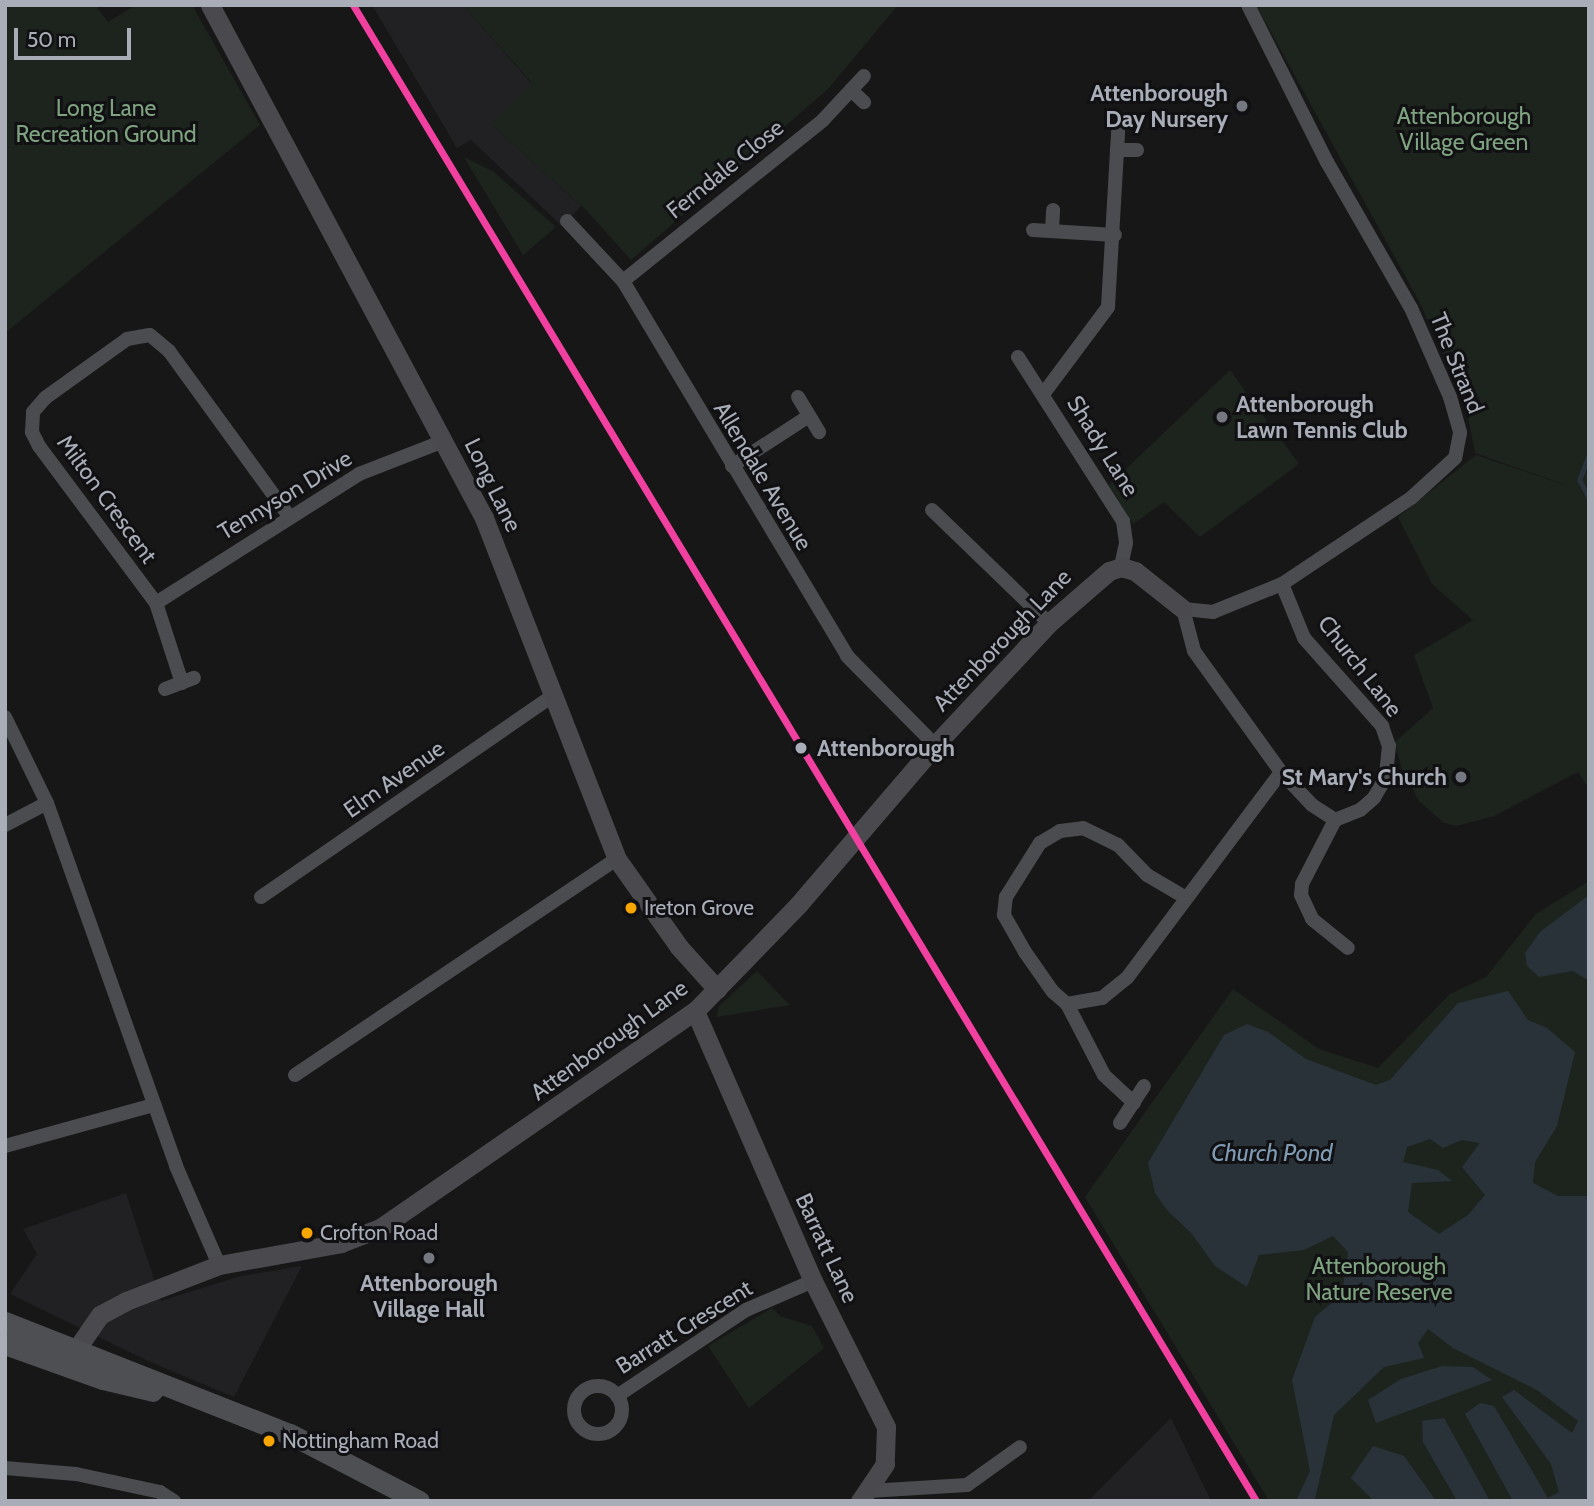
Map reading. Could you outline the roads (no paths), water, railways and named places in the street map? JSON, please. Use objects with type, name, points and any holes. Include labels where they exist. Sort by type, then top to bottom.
[{"type":"main road","points":[[5,1322],[69,1357]]},
{"type":"main road","points":[[5,1344],[69,1357],[210,1403],[324,1449],[419,1501]]},
{"type":"street","name":"Long Lane","points":[[211,5],[489,530],[617,859],[679,947],[717,989]]},
{"type":"street","name":"The Strand","points":[[1183,608],[1213,612],[1282,584],[1420,491],[1455,457],[1460,433],[1450,397],[1411,308],[1327,162],[1248,5]]},
{"type":"street","name":"Ferndale Close","points":[[623,281],[822,120],[864,76]]},
{"type":"street","points":[[852,89],[864,102]]},
{"type":"street","points":[[1044,393],[1108,307],[1115,235],[1118,131]]},
{"type":"street","points":[[1117,150],[1138,150]]},
{"type":"street","points":[[1052,231],[1053,210]]},
{"type":"street","name":"Allendale Avenue","points":[[567,221],[623,281],[848,656],[935,744]]},
{"type":"street","points":[[1033,230],[1115,235]]},
{"type":"street","name":"Milton Crescent","points":[[165,689],[188,680],[156,603],[32,432],[33,412],[45,398],[127,339],[139,334],[158,338],[288,515]]},
{"type":"street","name":"Shady Lane","points":[[1018,357],[1044,393],[1123,521],[1121,567]]},
{"type":"street","points":[[798,397],[819,432]]},
{"type":"street","points":[[732,466],[809,416]]},
{"type":"street","name":"Tennyson Drive","points":[[156,603],[288,515],[359,474],[444,441]]},
{"type":"street","points":[[941,512],[1049,623]]},
{"type":"street","points":[[1121,567],[1148,578],[1183,608],[1194,651],[1281,772],[1312,805],[1335,820],[1302,884],[1301,895],[1312,919],[1348,948]]},
{"type":"street","name":"Attenborough Lane","points":[[69,1357],[100,1315],[219,1265],[341,1244],[372,1233],[695,1011],[798,905],[935,744],[1049,623],[1091,583],[1121,567]]},
{"type":"street","name":"Church Lane","points":[[1282,584],[1304,638],[1382,726],[1389,747],[1386,776],[1374,798],[1360,810],[1335,820]]},
{"type":"street","name":"Elm Avenue","points":[[261,897],[552,696]]},
{"type":"street","points":[[5,717],[47,803],[154,1105],[219,1265]]},
{"type":"street","points":[[1067,1004],[1102,998],[1127,978],[1281,772]]},
{"type":"street","points":[[5,825],[47,803]]},
{"type":"street","points":[[1134,1103],[1104,1075],[1067,1004],[1053,992],[1004,915],[1014,878],[1040,843],[1060,831],[1083,828],[1099,833],[1147,875],[1185,898]]},
{"type":"street","points":[[295,1075],[617,859]]},
{"type":"street","name":"Barratt Lane","points":[[695,1011],[813,1281],[886,1427],[885,1464],[865,1496]]},
{"type":"street","points":[[1120,1123],[1144,1086]]},
{"type":"street","points":[[5,1146],[154,1105]]},
{"type":"street","name":"Barratt Crescent","points":[[617,1396],[746,1310],[813,1281]]},
{"type":"street","points":[[865,1496],[903,1486],[947,1489],[967,1485],[1020,1447]]},
{"type":"street","points":[[885,1464],[903,1486]]},
{"type":"street","points":[[5,1468],[76,1474],[160,1492],[174,1501]]},
{"type":"water","points":[[1589,895],[1589,981],[1573,971],[1539,977],[1527,966],[1525,953],[1540,932]]},
{"type":"water","name":"Church Pond","points":[[1508,991],[1528,1020],[1547,1028],[1575,1052],[1557,1126],[1535,1162],[1533,1183],[1558,1196],[1589,1196],[1589,1501],[1513,1501],[1465,1414],[1480,1403],[1494,1406],[1548,1498],[1559,1492],[1551,1464],[1502,1397],[1514,1390],[1572,1433],[1578,1421],[1537,1390],[1453,1348],[1428,1329],[1418,1343],[1424,1358],[1384,1367],[1334,1415],[1315,1499],[1296,1501],[1310,1471],[1292,1380],[1315,1317],[1342,1294],[1348,1252],[1333,1236],[1304,1250],[1259,1255],[1247,1287],[1215,1266],[1192,1234],[1167,1210],[1155,1193],[1148,1163],[1224,1035],[1247,1024],[1268,1032],[1306,1059],[1376,1085],[1390,1080],[1458,1003]],"holes":[[[1430,1139],[1443,1148],[1462,1140],[1480,1143],[1462,1167],[1485,1195],[1468,1215],[1439,1234],[1408,1212],[1412,1183],[1452,1181],[1438,1170],[1403,1162],[1407,1147]]]},
{"type":"water","points":[[1442,1366],[1473,1367],[1492,1380],[1376,1423],[1368,1400],[1401,1379]]},
{"type":"water","points":[[1444,1418],[1490,1501],[1457,1501],[1423,1442],[1422,1421]]},
{"type":"water","points":[[1373,1446],[1404,1456],[1436,1501],[1374,1501],[1351,1478]]},
{"type":"waterway","points":[[1589,456],[1580,480],[1589,498]]},
{"type":"place","name":"Attenborough Day Nursery","points":[[1242,106]]},
{"type":"place","name":"Attenborough Lawn Tennis Club","points":[[1222,417]]},
{"type":"place","name":"Attenborough","points":[[801,748]]},
{"type":"place","name":"St Mary's Church","points":[[1461,777]]},
{"type":"place","name":"Ireton Grove","points":[[631,908]]},
{"type":"place","name":"Crofton Road","points":[[307,1233]]},
{"type":"place","name":"Attenborough Village Hall","points":[[429,1258]]},
{"type":"place","name":"Nottingham Road","points":[[269,1441]]},
{"type":"park label","name":"Long Lane Recreation Ground","points":[[106,121]]},
{"type":"park label","name":"Attenborough Village Green","points":[[1464,129]]},
{"type":"park label","name":"Attenborough Nature Reserve","points":[[1379,1279]]}]
